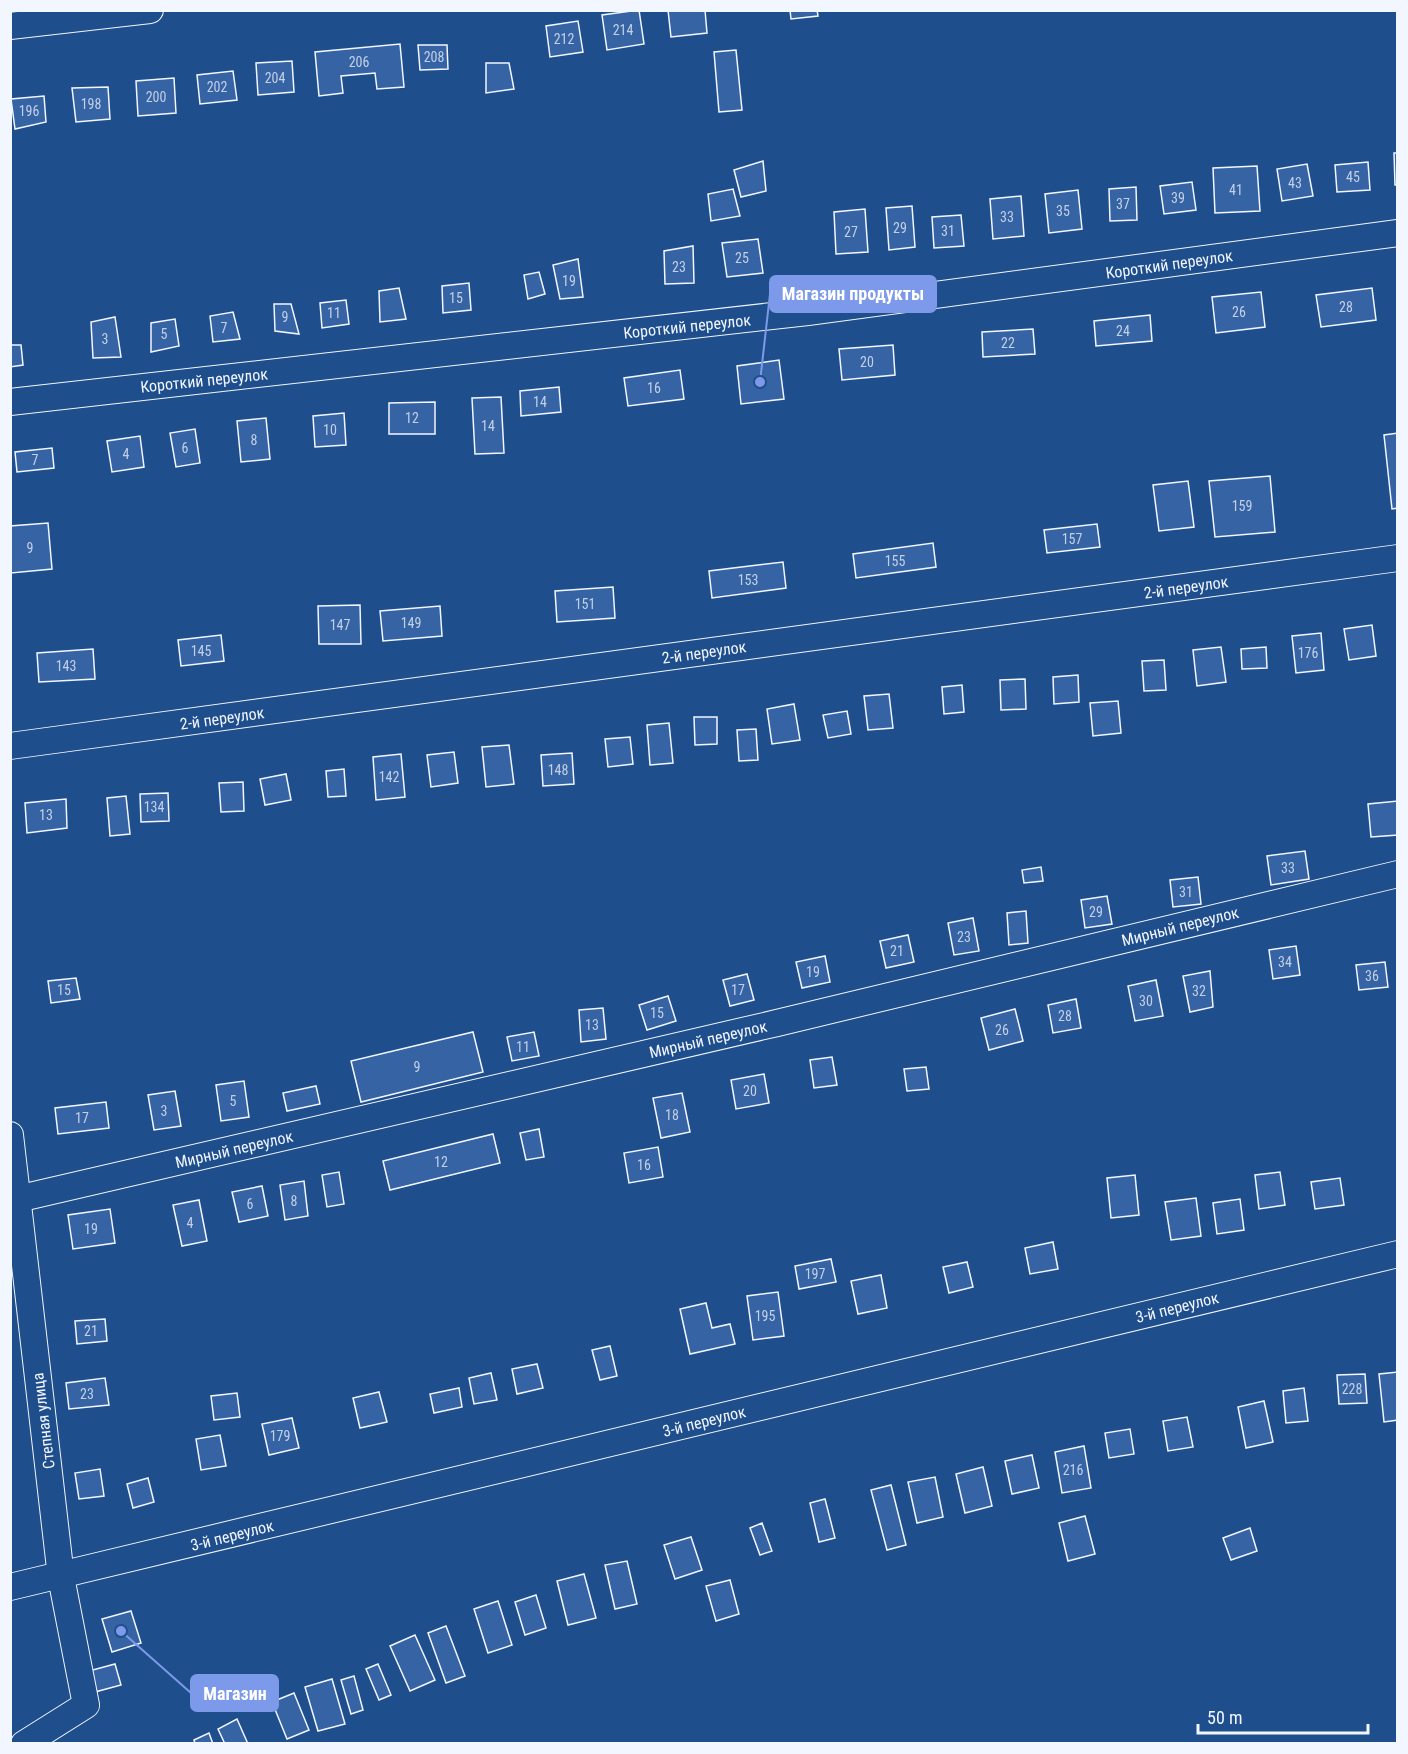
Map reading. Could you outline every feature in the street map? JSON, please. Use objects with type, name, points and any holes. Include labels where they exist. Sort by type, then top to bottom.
[{"type":"street","points":[[10,26],[150,10]]},
{"type":"street","name":"Короткий переулок","points":[[10,402],[808,312],[1398,233]]},
{"type":"street","name":"2-й переулок","points":[[10,746],[1398,558]]},
{"type":"street","name":"Мирный переулок","points":[[17,1199],[788,1020],[1398,874]]},
{"type":"street","name":"Степная улица","points":[[10,1135],[61,1576],[86,1705],[24,1743]]},
{"type":"street","name":"3-й переулок","points":[[10,1587],[1398,1254]]},
{"type":"building","points":[[639,10],[644,44],[607,50],[602,15]]},
{"type":"building","points":[[668,10],[705,10],[707,33],[671,37]]},
{"type":"building","points":[[790,10],[817,10],[818,16],[791,19]]},
{"type":"building","points":[[578,21],[583,52],[550,57],[546,26]]},
{"type":"building","points":[[400,44],[404,87],[377,89],[375,73],[341,76],[343,93],[319,96],[315,52]]},
{"type":"building","points":[[418,45],[447,45],[448,69],[420,70]]},
{"type":"building","points":[[736,50],[742,110],[719,112],[714,52]]},
{"type":"building","points":[[292,61],[294,92],[258,95],[256,63]]},
{"type":"building","points":[[486,63],[509,63],[514,89],[486,93]]},
{"type":"building","points":[[233,71],[237,100],[200,104],[197,75]]},
{"type":"building","points":[[174,78],[176,113],[138,116],[136,81]]},
{"type":"building","points":[[108,87],[110,119],[76,122],[72,88]]},
{"type":"building","points":[[44,96],[46,122],[15,129],[11,99]]},
{"type":"building","points":[[1394,153],[1398,153],[1398,185],[1395,185]]},
{"type":"building","points":[[763,161],[766,191],[741,197],[734,170]]},
{"type":"building","points":[[1368,162],[1370,190],[1337,192],[1335,165]]},
{"type":"building","points":[[1307,164],[1313,196],[1282,201],[1277,169]]},
{"type":"building","points":[[1257,166],[1260,211],[1215,213],[1213,168]]},
{"type":"building","points":[[1192,182],[1196,210],[1164,214],[1160,186]]},
{"type":"building","points":[[1136,187],[1137,220],[1110,221],[1109,189]]},
{"type":"building","points":[[733,189],[740,216],[711,221],[708,194]]},
{"type":"building","points":[[1078,190],[1082,229],[1049,233],[1045,194]]},
{"type":"building","points":[[1021,196],[1024,236],[993,239],[990,199]]},
{"type":"building","points":[[912,206],[915,247],[889,250],[886,208]]},
{"type":"building","points":[[865,209],[868,252],[836,254],[834,212]]},
{"type":"building","points":[[961,215],[964,246],[934,248],[932,217]]},
{"type":"building","points":[[758,239],[763,273],[727,277],[722,243]]},
{"type":"building","points":[[693,246],[694,283],[665,284],[664,251]]},
{"type":"building","points":[[578,259],[583,297],[560,299],[553,265]]},
{"type":"building","points":[[539,272],[545,294],[528,299],[524,275]]},
{"type":"building","points":[[469,283],[471,310],[443,313],[442,286]]},
{"type":"building","points":[[399,288],[406,319],[380,322],[379,291]]},
{"type":"building","points":[[1372,288],[1376,320],[1321,327],[1316,295]]},
{"type":"building","points":[[1261,292],[1265,327],[1216,333],[1212,297]]},
{"type":"building","points":[[346,300],[349,324],[322,328],[320,303]]},
{"type":"building","points":[[274,304],[291,304],[299,334],[275,331]]},
{"type":"building","points":[[233,312],[240,339],[213,342],[210,316]]},
{"type":"building","points":[[1150,315],[1152,341],[1096,346],[1094,321]]},
{"type":"building","points":[[115,317],[121,357],[93,358],[91,322]]},
{"type":"building","points":[[175,319],[179,346],[151,352],[151,323]]},
{"type":"building","points":[[1033,329],[1035,354],[983,357],[982,332]]},
{"type":"building","points":[[10,345],[21,345],[23,365],[10,367]]},
{"type":"building","points":[[893,345],[895,375],[842,380],[839,349]]},
{"type":"building","points":[[779,360],[784,399],[741,404],[737,366]]},
{"type":"building","points":[[680,370],[684,399],[628,406],[624,378]]},
{"type":"building","points":[[559,387],[561,412],[521,416],[520,391]]},
{"type":"building","points":[[501,397],[504,453],[475,454],[472,398]]},
{"type":"building","points":[[435,402],[435,434],[389,434],[389,403]]},
{"type":"building","points":[[344,413],[346,445],[315,447],[313,416]]},
{"type":"building","points":[[266,418],[270,459],[241,462],[237,421]]},
{"type":"building","points":[[195,429],[200,463],[176,467],[170,433]]},
{"type":"building","points":[[1398,433],[1398,508],[1392,509],[1384,435]]},
{"type":"building","points":[[140,436],[144,467],[112,472],[107,441]]},
{"type":"building","points":[[52,448],[54,468],[17,472],[15,452]]},
{"type":"building","points":[[1270,476],[1275,532],[1215,537],[1209,481]]},
{"type":"building","points":[[1188,481],[1194,527],[1159,531],[1153,485]]},
{"type":"building","points":[[48,523],[52,569],[11,573],[10,526]]},
{"type":"building","points":[[1097,524],[1100,547],[1047,553],[1044,530]]},
{"type":"building","points":[[933,543],[936,567],[856,578],[853,554]]},
{"type":"building","points":[[783,562],[786,588],[712,598],[709,571]]},
{"type":"building","points":[[613,587],[615,618],[557,622],[555,591]]},
{"type":"building","points":[[360,605],[361,644],[319,644],[318,606]]},
{"type":"building","points":[[440,606],[442,636],[383,641],[380,611]]},
{"type":"building","points":[[1372,625],[1376,656],[1349,660],[1344,629]]},
{"type":"building","points":[[1321,633],[1324,670],[1296,673],[1292,636]]},
{"type":"building","points":[[221,635],[224,661],[181,666],[178,640]]},
{"type":"building","points":[[1221,647],[1226,682],[1197,686],[1193,650]]},
{"type":"building","points":[[1266,647],[1267,668],[1242,669],[1241,649]]},
{"type":"building","points":[[93,649],[95,679],[39,682],[37,653]]},
{"type":"building","points":[[1164,660],[1166,690],[1144,691],[1142,661]]},
{"type":"building","points":[[1078,675],[1079,702],[1054,704],[1053,677]]},
{"type":"building","points":[[1025,679],[1026,709],[1001,710],[1000,680]]},
{"type":"building","points":[[962,685],[964,712],[944,714],[942,687]]},
{"type":"building","points":[[889,694],[893,728],[868,730],[864,696]]},
{"type":"building","points":[[1118,701],[1121,733],[1093,736],[1090,703]]},
{"type":"building","points":[[794,704],[800,740],[772,744],[767,709]]},
{"type":"building","points":[[847,711],[851,734],[828,738],[823,715]]},
{"type":"building","points":[[694,717],[717,717],[717,744],[695,745]]},
{"type":"building","points":[[669,723],[673,763],[650,765],[647,725]]},
{"type":"building","points":[[756,729],[758,760],[739,761],[737,730]]},
{"type":"building","points":[[630,737],[633,764],[608,767],[605,739]]},
{"type":"building","points":[[509,745],[514,784],[486,787],[482,747]]},
{"type":"building","points":[[454,752],[458,783],[431,787],[427,755]]},
{"type":"building","points":[[572,753],[574,784],[543,786],[541,755]]},
{"type":"building","points":[[401,754],[405,797],[376,800],[373,757]]},
{"type":"building","points":[[344,769],[346,796],[328,797],[326,771]]},
{"type":"building","points":[[286,774],[291,800],[265,805],[260,779]]},
{"type":"building","points":[[243,782],[244,811],[221,812],[219,783]]},
{"type":"building","points":[[168,793],[169,821],[141,822],[140,794]]},
{"type":"building","points":[[126,796],[130,834],[110,836],[107,798]]},
{"type":"building","points":[[66,799],[67,828],[27,833],[25,803]]},
{"type":"building","points":[[1398,801],[1398,835],[1371,837],[1368,804]]},
{"type":"building","points":[[1305,851],[1309,879],[1271,885],[1267,856]]},
{"type":"building","points":[[1041,867],[1043,881],[1024,883],[1022,870]]},
{"type":"building","points":[[1198,877],[1201,904],[1173,907],[1170,880]]},
{"type":"building","points":[[1107,896],[1112,924],[1085,928],[1081,900]]},
{"type":"building","points":[[1026,911],[1028,943],[1009,945],[1007,913]]},
{"type":"building","points":[[973,918],[979,951],[954,955],[948,923]]},
{"type":"building","points":[[908,935],[914,962],[886,968],[880,941]]},
{"type":"building","points":[[1296,946],[1300,975],[1273,979],[1269,950]]},
{"type":"building","points":[[825,956],[830,982],[802,988],[796,962]]},
{"type":"building","points":[[1385,962],[1388,987],[1359,990],[1356,965]]},
{"type":"building","points":[[1210,971],[1213,1007],[1190,1012],[1183,976]]},
{"type":"building","points":[[747,974],[754,1000],[730,1006],[723,980]]},
{"type":"building","points":[[76,978],[80,999],[51,1003],[48,981]]},
{"type":"building","points":[[1156,980],[1163,1016],[1135,1021],[1128,986]]},
{"type":"building","points":[[668,996],[676,1021],[647,1030],[639,1005]]},
{"type":"building","points":[[1076,999],[1081,1028],[1053,1033],[1048,1005]]},
{"type":"building","points":[[603,1008],[606,1039],[581,1042],[579,1010]]},
{"type":"building","points":[[1015,1009],[1023,1041],[989,1050],[981,1018]]},
{"type":"building","points":[[473,1032],[483,1072],[361,1102],[351,1061]]},
{"type":"building","points":[[534,1032],[539,1056],[512,1061],[507,1037]]},
{"type":"building","points":[[832,1057],[837,1085],[814,1088],[810,1060]]},
{"type":"building","points":[[926,1067],[929,1089],[907,1091],[904,1069]]},
{"type":"building","points":[[764,1074],[769,1103],[736,1109],[731,1080]]},
{"type":"building","points":[[244,1081],[249,1117],[221,1121],[216,1085]]},
{"type":"building","points":[[316,1086],[320,1104],[287,1111],[283,1093]]},
{"type":"building","points":[[175,1091],[181,1126],[154,1130],[148,1095]]},
{"type":"building","points":[[682,1093],[690,1132],[661,1138],[653,1098]]},
{"type":"building","points":[[106,1102],[109,1128],[58,1134],[55,1108]]},
{"type":"building","points":[[539,1129],[544,1157],[526,1160],[520,1133]]},
{"type":"building","points":[[493,1134],[500,1163],[390,1190],[383,1161]]},
{"type":"building","points":[[658,1147],[663,1177],[629,1183],[624,1153]]},
{"type":"building","points":[[339,1172],[344,1204],[327,1207],[322,1175]]},
{"type":"building","points":[[1280,1172],[1285,1205],[1259,1209],[1255,1175]]},
{"type":"building","points":[[1135,1175],[1139,1215],[1111,1218],[1107,1178]]},
{"type":"building","points":[[1340,1178],[1344,1205],[1315,1209],[1311,1182]]},
{"type":"building","points":[[304,1181],[308,1216],[285,1220],[280,1185]]},
{"type":"building","points":[[262,1186],[268,1216],[239,1222],[232,1192]]},
{"type":"building","points":[[1196,1198],[1201,1236],[1171,1240],[1165,1202]]},
{"type":"building","points":[[1240,1199],[1244,1230],[1217,1234],[1213,1203]]},
{"type":"building","points":[[199,1200],[207,1241],[182,1246],[173,1205]]},
{"type":"building","points":[[110,1209],[115,1243],[73,1249],[68,1215]]},
{"type":"building","points":[[1053,1242],[1058,1269],[1030,1274],[1025,1248]]},
{"type":"building","points":[[831,1259],[836,1282],[799,1289],[795,1266]]},
{"type":"building","points":[[967,1262],[973,1287],[949,1293],[943,1267]]},
{"type":"building","points":[[881,1275],[887,1308],[858,1314],[851,1281]]},
{"type":"building","points":[[778,1292],[784,1336],[753,1340],[747,1296]]},
{"type":"building","points":[[706,1303],[712,1328],[730,1324],[735,1344],[690,1354],[680,1309]]},
{"type":"building","points":[[105,1319],[107,1341],[77,1344],[75,1321]]},
{"type":"building","points":[[610,1346],[617,1376],[600,1380],[592,1350]]},
{"type":"building","points":[[537,1364],[543,1388],[517,1394],[512,1369]]},
{"type":"building","points":[[1398,1372],[1398,1420],[1384,1422],[1379,1374]]},
{"type":"building","points":[[491,1373],[497,1400],[474,1404],[469,1378]]},
{"type":"building","points":[[1365,1374],[1367,1403],[1339,1404],[1337,1375]]},
{"type":"building","points":[[105,1378],[109,1405],[69,1409],[66,1383]]},
{"type":"building","points":[[459,1388],[462,1407],[434,1413],[430,1394]]},
{"type":"building","points":[[1304,1388],[1308,1421],[1286,1423],[1283,1391]]},
{"type":"building","points":[[379,1392],[387,1422],[360,1428],[353,1398]]},
{"type":"building","points":[[237,1393],[240,1417],[214,1420],[211,1396]]},
{"type":"building","points":[[1264,1401],[1273,1442],[1246,1448],[1238,1407]]},
{"type":"building","points":[[1187,1417],[1193,1447],[1168,1451],[1163,1421]]},
{"type":"building","points":[[292,1418],[299,1448],[269,1455],[262,1424]]},
{"type":"building","points":[[1130,1429],[1134,1454],[1109,1458],[1105,1433]]},
{"type":"building","points":[[220,1435],[226,1466],[201,1470],[196,1439]]},
{"type":"building","points":[[1084,1446],[1091,1488],[1062,1493],[1055,1452]]},
{"type":"building","points":[[1032,1455],[1039,1488],[1012,1494],[1005,1461]]},
{"type":"building","points":[[983,1467],[992,1506],[965,1513],[956,1474]]},
{"type":"building","points":[[100,1469],[104,1496],[79,1499],[75,1473]]},
{"type":"building","points":[[935,1477],[943,1517],[917,1523],[908,1482]]},
{"type":"building","points":[[148,1478],[154,1502],[133,1508],[127,1484]]},
{"type":"building","points":[[891,1485],[906,1545],[887,1550],[871,1490]]},
{"type":"building","points":[[825,1499],[835,1538],[819,1542],[810,1503]]},
{"type":"building","points":[[1085,1516],[1095,1554],[1068,1561],[1059,1523]]},
{"type":"building","points":[[762,1523],[772,1551],[760,1555],[750,1528]]},
{"type":"building","points":[[1250,1528],[1257,1551],[1231,1560],[1223,1538]]},
{"type":"building","points":[[691,1537],[702,1570],[675,1579],[664,1545]]},
{"type":"building","points":[[627,1561],[637,1604],[615,1609],[605,1565]]},
{"type":"building","points":[[584,1574],[596,1618],[568,1625],[557,1581]]},
{"type":"building","points":[[730,1580],[739,1614],[716,1621],[706,1586]]},
{"type":"building","points":[[536,1595],[546,1628],[525,1635],[515,1602]]},
{"type":"building","points":[[498,1601],[512,1645],[488,1653],[474,1609]]},
{"type":"building","points":[[131,1611],[141,1643],[112,1652],[102,1619]]},
{"type":"building","points":[[446,1626],[465,1676],[446,1683],[428,1633]]},
{"type":"building","points":[[415,1635],[435,1680],[410,1691],[390,1646]]},
{"type":"building","points":[[115,1664],[121,1685],[95,1692],[89,1671]]},
{"type":"building","points":[[378,1664],[391,1695],[379,1700],[366,1669]]},
{"type":"building","points":[[354,1676],[363,1710],[351,1714],[341,1680]]},
{"type":"building","points":[[332,1679],[345,1724],[318,1731],[305,1687]]},
{"type":"building","points":[[294,1693],[309,1730],[287,1739],[272,1702]]},
{"type":"building","points":[[237,1719],[248,1744],[225,1744],[218,1729]]},
{"type":"building","points":[[209,1733],[213,1744],[195,1744],[194,1740]]},
{"type":"place","name":"Магазин продукты","points":[[760,382]]},
{"type":"place","name":"Магазин","points":[[121,1631]]}]
